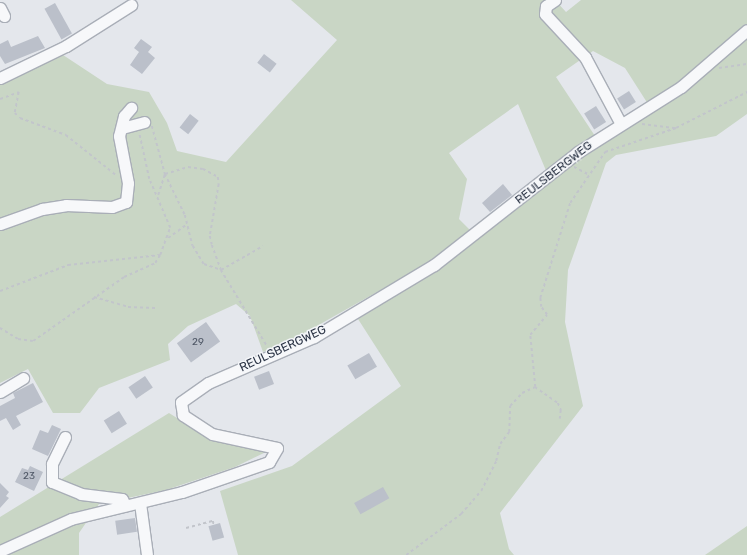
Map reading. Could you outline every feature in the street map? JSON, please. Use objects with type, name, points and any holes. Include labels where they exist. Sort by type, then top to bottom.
[{"type":"street","points":[[555,0],[546,6],[545,14],[584,56],[625,122]]},
{"type":"street","points":[[0,78],[66,46],[131,5]]},
{"type":"street","name":"REULSBERGWEG","points":[[0,551],[71,519],[125,505],[140,503],[224,478],[269,462],[274,456],[277,448],[222,437],[196,426],[183,415],[180,407],[184,398],[196,390],[314,337],[434,265],[565,163],[706,68],[747,30]]},
{"type":"street","points":[[0,224],[26,213],[66,205],[118,207],[128,197],[128,183],[120,147],[124,116],[131,108]]},
{"type":"street","points":[[122,128],[140,122]]},
{"type":"street","points":[[0,392],[23,378]]},
{"type":"street","points":[[65,437],[52,464],[52,482],[81,494],[122,499],[125,505]]},
{"type":"street","points":[[140,503],[147,555]]},
{"type":"path","points":[[706,68],[747,64]]},
{"type":"path","points":[[0,99],[19,92],[15,113],[20,118],[66,135],[128,183]]},
{"type":"path","points":[[560,419],[561,410],[558,403],[535,387],[530,335],[547,315],[541,307],[540,298],[570,203],[588,174],[605,152],[676,128],[747,92]]},
{"type":"path","points":[[140,122],[155,129],[165,174],[187,224],[198,258],[211,268],[221,270],[263,246]]},
{"type":"path","points":[[0,328],[18,339],[33,341],[124,277],[156,263],[168,238],[170,228],[149,179],[140,122]]},
{"type":"path","points":[[625,122],[648,126],[676,128]]},
{"type":"path","points":[[565,163],[588,174]]},
{"type":"path","points":[[165,174],[188,167],[203,169],[218,177],[219,184],[210,236],[221,270],[272,355]]},
{"type":"path","points":[[158,197],[165,174]]},
{"type":"path","points":[[168,238],[187,224]]},
{"type":"path","points":[[0,291],[68,265],[160,255]]},
{"type":"path","points":[[94,297],[128,307],[155,308]]},
{"type":"path","points":[[406,555],[461,514],[481,491],[496,461],[500,444],[509,432],[510,406],[522,393],[535,387]]},
{"type":"path","points":[[186,528],[213,521],[214,525]]},
{"type":"green space","points":[[291,0],[555,0],[566,12],[581,0],[747,0],[747,25],[706,62],[648,104],[625,68],[593,51],[556,77],[595,136],[547,173],[518,104],[449,153],[467,179],[459,219],[473,233],[432,261],[292,340],[263,352],[250,316],[236,304],[188,326],[168,344],[170,360],[99,388],[80,413],[53,413],[28,369],[0,383],[0,79],[60,53],[107,84],[149,92],[167,123],[177,151],[226,162],[337,40]]},
{"type":"green space","points":[[747,34],[747,114],[716,136],[616,155],[606,163],[568,270],[565,322],[583,406],[500,513],[509,549],[514,555],[238,555],[220,491],[292,466],[401,386],[358,319],[446,264],[535,195],[574,158]]},
{"type":"green space","points":[[169,413],[212,440],[266,452],[235,467],[166,490],[99,504],[79,533],[79,555],[0,555],[0,517]]},
{"type":"green space","points":[[747,526],[747,555],[705,555]]},
{"type":"building","points":[[55,3],[72,34],[61,39],[45,9]]},
{"type":"building","points":[[38,36],[45,48],[5,64],[0,56],[0,44],[8,40],[11,47]]},
{"type":"building","points":[[141,39],[152,47],[148,52],[155,58],[142,74],[130,65],[139,52],[134,48]]},
{"type":"building","points":[[264,54],[277,64],[270,73],[257,63]]},
{"type":"building","points":[[629,91],[636,102],[624,109],[617,98]]},
{"type":"building","points":[[596,106],[606,122],[594,130],[584,113]]},
{"type":"building","points":[[190,114],[199,121],[188,134],[180,127]]},
{"type":"building","points":[[503,184],[512,195],[490,212],[482,203]]},
{"type":"building","points":[[206,322],[220,341],[191,363],[177,343]]},
{"type":"building","points":[[369,353],[377,367],[355,379],[347,366]]},
{"type":"building","points":[[269,371],[274,384],[259,390],[254,377]]},
{"type":"building","points":[[145,376],[153,388],[136,399],[128,387]]},
{"type":"building","points":[[33,383],[43,402],[16,416],[21,425],[13,430],[6,418],[0,421],[0,406],[15,398],[13,393]]},
{"type":"building","points":[[119,411],[127,424],[112,433],[104,421]]},
{"type":"building","points":[[52,425],[61,429],[48,456],[32,449],[40,430],[48,433]]},
{"type":"building","points":[[30,466],[43,472],[34,491],[15,482],[22,468],[28,470]]},
{"type":"building","points":[[0,483],[9,492],[6,496],[9,498],[0,508]]},
{"type":"building","points":[[383,487],[389,498],[360,514],[354,503]]},
{"type":"building","points":[[135,518],[137,532],[117,535],[115,521]]},
{"type":"building","points":[[220,523],[224,537],[213,541],[208,526]]}]
